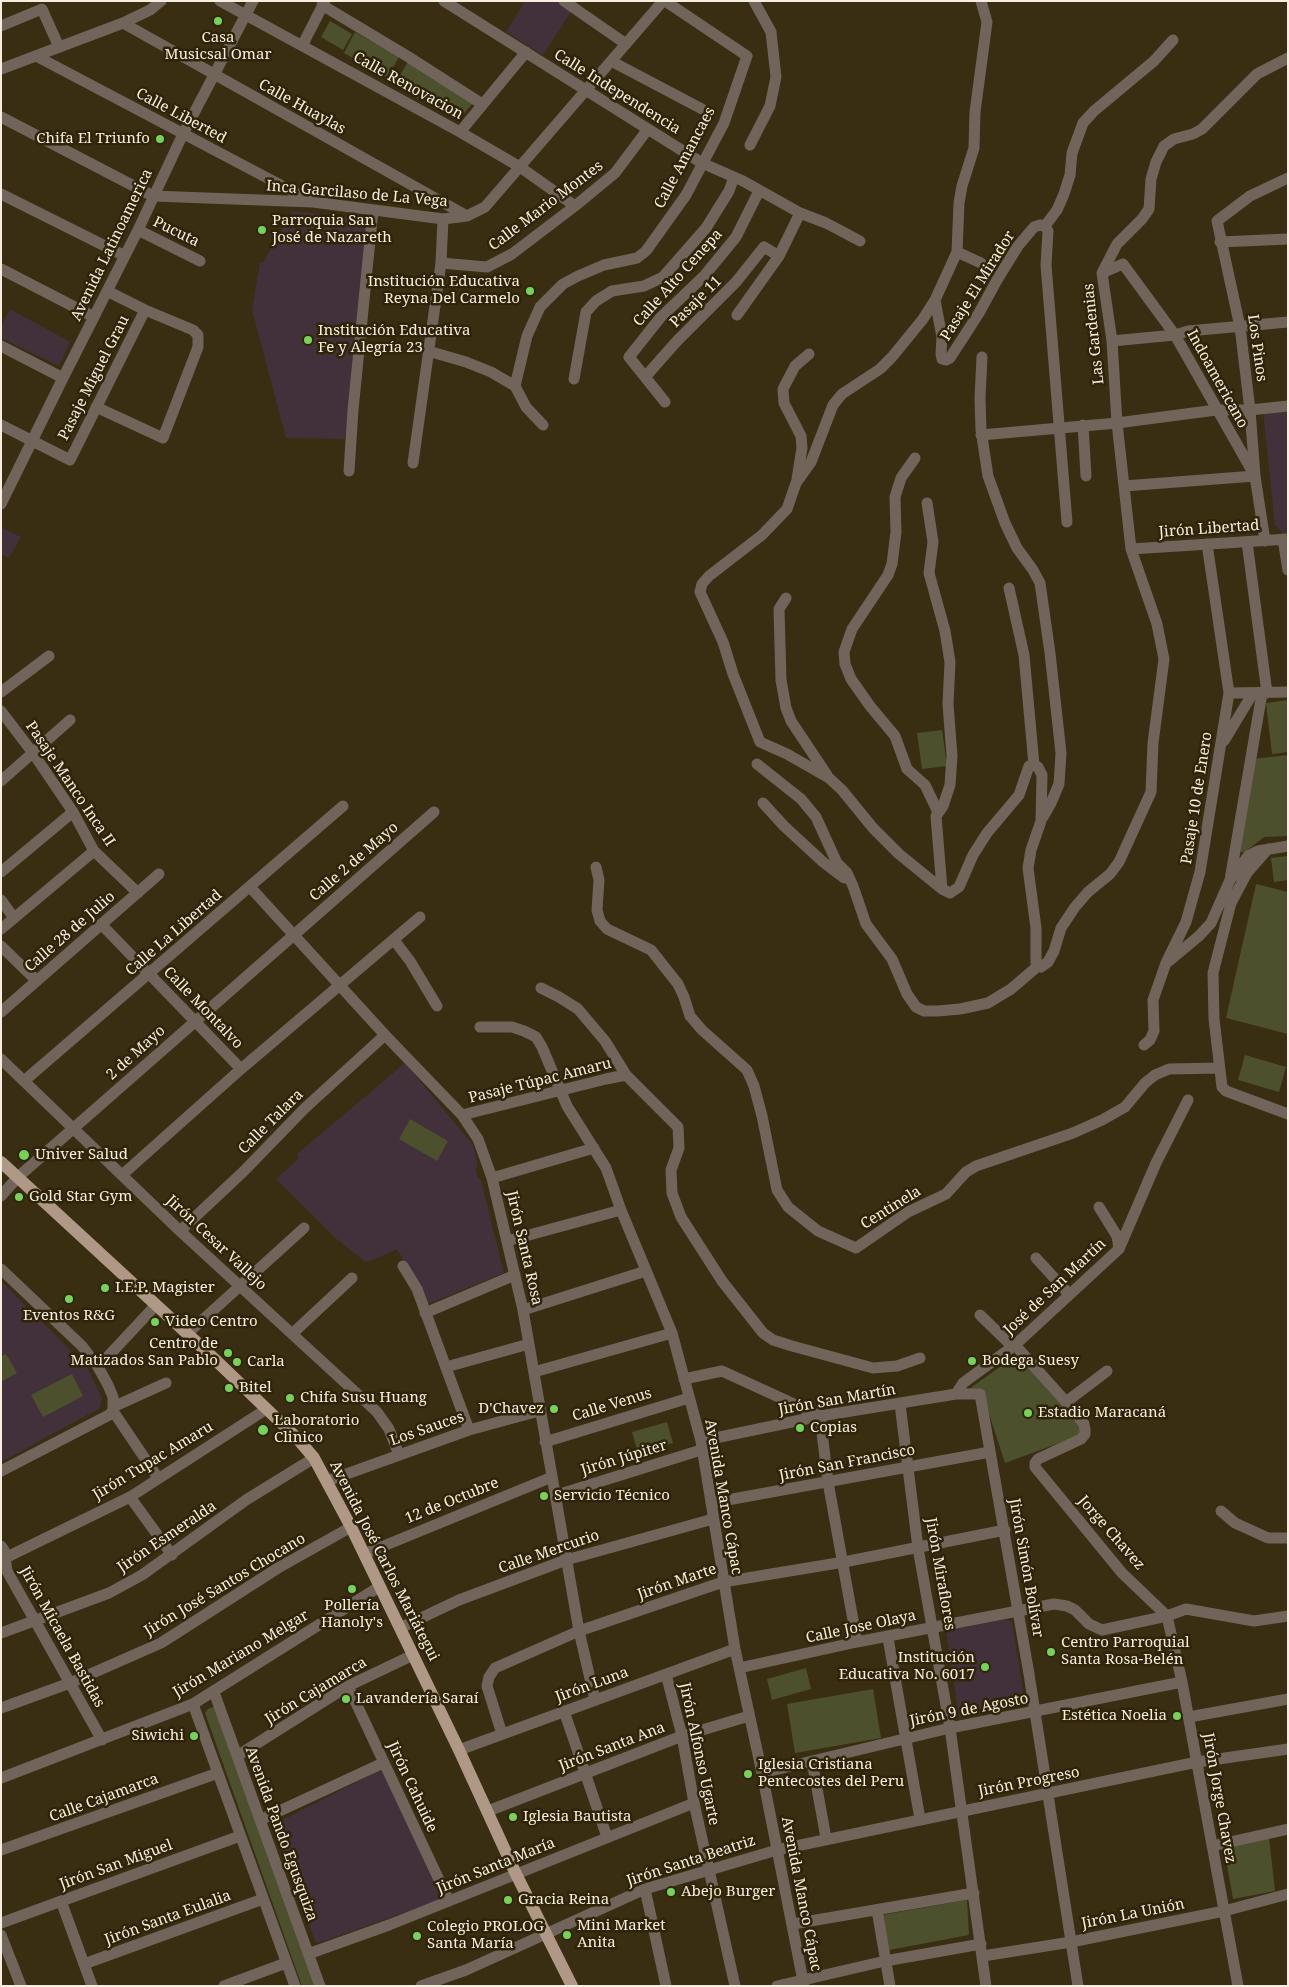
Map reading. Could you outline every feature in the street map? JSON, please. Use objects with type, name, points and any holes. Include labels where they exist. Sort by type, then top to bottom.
[{"type":"main road","name":"Avenida José Carlos Mariátegui","points":[[1,1162],[297,1438],[314,1458],[351,1527],[459,1750],[516,1874],[572,1986]]},
{"type":"street","points":[[1,69],[123,23],[150,10],[161,1]]},
{"type":"street","name":"Calle Renovacion","points":[[220,1],[302,44],[460,132],[520,167],[575,206]]},
{"type":"street","name":"Avenida Latinoamerica","points":[[1,504],[62,378],[138,230],[152,196],[213,74],[253,1]]},
{"type":"street","name":"Calle Independencia","points":[[444,1],[460,6],[585,92],[702,163],[734,177],[800,213],[826,223],[860,241]]},
{"type":"street","points":[[564,1],[579,5],[626,44]]},
{"type":"street","name":"Inca Garcilaso de La Vega","points":[[1,117],[152,196],[313,202],[443,219],[467,216],[485,207],[664,1]]},
{"type":"street","name":"Calle Amancaes","points":[[514,386],[527,336],[540,307],[563,284],[578,276],[604,265],[637,258],[646,251],[686,195],[724,122],[747,56],[664,1]]},
{"type":"street","points":[[750,145],[770,106],[776,77],[771,32],[754,1]]},
{"type":"street","points":[[796,483],[811,462],[833,405],[842,394],[880,369],[923,319],[935,300],[957,252],[959,203],[962,186],[974,148],[975,112],[986,40],[987,22],[981,1]]},
{"type":"street","points":[[302,44],[323,3],[482,104]]},
{"type":"street","points":[[1,26],[42,10],[58,47]]},
{"type":"street","name":"Calle Huaylas","points":[[123,23],[467,216]]},
{"type":"street","points":[[1067,522],[1058,427],[1057,376],[1046,264],[1048,231],[1045,226],[1057,210],[1064,194],[1070,175],[1072,153],[1083,123],[1094,110],[1154,62],[1173,40]]},
{"type":"street","points":[[460,132],[526,52]]},
{"type":"street","name":"Calle Liberted","points":[[36,56],[313,202]]},
{"type":"street","name":"Las Gardenias","points":[[757,764],[801,799],[816,817],[837,863],[847,873],[866,924],[892,959],[910,1001],[916,1007],[924,1012],[960,1009],[988,1003],[1011,989],[1038,966],[1045,966],[1054,951],[1061,928],[1075,907],[1120,862],[1151,792],[1153,743],[1164,658],[1157,624],[1131,550],[1117,422],[1112,342],[1102,273],[1117,244],[1142,219],[1149,209],[1151,179],[1156,162],[1164,146],[1174,139],[1193,134],[1202,129],[1257,74],[1288,58]]},
{"type":"street","points":[[611,61],[702,109]]},
{"type":"street","name":"Calle Mario Montes","points":[[441,263],[487,267],[512,254],[615,173],[648,129]]},
{"type":"street","points":[[574,378],[586,312],[596,300],[612,290],[644,286],[663,277],[706,228],[729,191],[734,177]]},
{"type":"street","name":"Los Pinos","points":[[1255,476],[1250,410],[1240,327],[1217,225],[1220,218],[1250,196],[1288,178]]},
{"type":"street","name":"Calle Alto Cenepa","points":[[646,376],[629,356],[660,318],[704,276],[736,237],[759,190]]},
{"type":"street","points":[[1,194],[125,256]]},
{"type":"street","points":[[349,471],[352,410],[373,210]]},
{"type":"street","points":[[738,315],[779,256],[800,213]]},
{"type":"street","points":[[413,462],[441,263],[443,219]]},
{"type":"street","name":"Pasaje El Mirador","points":[[935,300],[942,337],[941,354],[942,359],[946,360],[950,358],[979,314],[1018,246],[1034,227],[1045,226]]},
{"type":"street","name":"Pucuta","points":[[138,230],[200,261]]},
{"type":"street","points":[[1220,242],[1288,239]]},
{"type":"street","name":"Pasaje 11","points":[[646,376],[677,341],[736,282],[764,247],[779,256]]},
{"type":"street","points":[[957,252],[981,263]]},
{"type":"street","name":"Indoamericano","points":[[1102,273],[1123,264],[1175,335],[1255,476],[1265,541]]},
{"type":"street","points":[[1,269],[94,317]]},
{"type":"street","points":[[96,407],[163,438],[198,347],[198,335],[193,330],[107,291]]},
{"type":"street","name":"Pasaje Miguel Grau","points":[[32,440],[70,460],[146,310]]},
{"type":"street","points":[[1112,342],[1175,335],[1188,331],[1288,322]]},
{"type":"street","points":[[1,346],[62,378]]},
{"type":"street","points":[[428,351],[466,362],[491,372],[514,386],[526,407],[543,425]]},
{"type":"street","points":[[810,354],[794,366],[783,389],[784,403],[801,436],[802,448],[796,483],[787,509],[752,543],[710,576],[702,584],[700,592],[723,642],[733,674],[760,742],[787,754],[829,778],[840,787],[893,848],[942,889],[950,893],[958,887],[973,855],[987,833],[1019,795],[1026,772],[1029,766],[1034,765],[1038,766],[1042,775],[1041,821]]},
{"type":"street","points":[[982,357],[981,435],[988,476],[1005,523],[1017,548],[1033,570],[1040,584],[1061,752],[1058,784],[1051,803],[1041,821],[1031,850],[1028,868],[1036,928],[1036,963],[1038,966]]},
{"type":"street","points":[[646,376],[665,402]]},
{"type":"street","points":[[981,435],[1216,410],[1250,410],[1288,406]]},
{"type":"street","points":[[1,425],[32,440]]},
{"type":"street","points":[[1083,425],[1086,476]]},
{"type":"street","points":[[915,458],[901,478],[895,497],[896,532],[892,564],[888,575],[852,629],[844,652],[845,664],[851,679],[895,736],[907,769],[925,785],[938,812]]},
{"type":"street","points":[[1124,486],[1255,476]]},
{"type":"street","points":[[927,503],[933,542],[929,573],[946,630],[950,662],[948,704],[952,756],[950,785],[943,806],[936,816],[942,889]]},
{"type":"street","points":[[1285,539],[1288,570]]},
{"type":"street","name":"Jirón Libertad","points":[[1131,550],[1285,539]]},
{"type":"street","points":[[1230,880],[1261,693],[1247,542]]},
{"type":"street","name":"Pasaje 10 de Enero","points":[[1144,1045],[1154,1031],[1153,1000],[1166,963],[1186,922],[1200,872],[1229,693],[1207,544]]},
{"type":"street","points":[[1009,588],[1024,655],[1034,765]]},
{"type":"street","points":[[786,598],[779,609],[781,680],[786,708],[790,721],[829,778]]},
{"type":"street","points":[[1,692],[49,656]]},
{"type":"street","points":[[1229,693],[1288,692]]},
{"type":"street","points":[[1221,747],[1261,693]]},
{"type":"street","name":"Pasaje Manco Inca II","points":[[1,711],[33,752],[74,812],[94,851],[138,893]]},
{"type":"street","points":[[1,780],[70,720]]},
{"type":"street","points":[[763,803],[784,826],[823,862],[853,886]]},
{"type":"street","name":"Calle La Libertad","points":[[24,1081],[343,806]]},
{"type":"street","points":[[1,872],[74,812]]},
{"type":"street","name":"Calle 2 de Mayo","points":[[294,934],[434,812]]},
{"type":"street","points":[[1166,963],[1200,936],[1211,923],[1230,880],[1248,856],[1258,851],[1288,846]]},
{"type":"street","points":[[1268,849],[1247,873],[1234,897],[1217,954],[1213,973],[1212,996],[1222,1087],[1226,1091],[1288,1114]]},
{"type":"street","points":[[1,929],[94,851]]},
{"type":"street","name":"Centinela","points":[[596,868],[599,880],[597,910],[600,921],[607,929],[651,950],[678,984],[690,1016],[702,1030],[747,1070],[754,1086],[762,1116],[777,1190],[788,1207],[818,1231],[856,1248],[908,1212],[946,1194],[966,1172],[976,1166],[1073,1133],[1110,1116],[1125,1107],[1154,1075],[1169,1069],[1219,1068]]},
{"type":"street","name":"Calle 28 de Julio","points":[[1,1012],[159,874]]},
{"type":"street","name":"Jirón Santa Rosa","points":[[250,887],[385,1035],[462,1115],[478,1139],[492,1178],[523,1310],[539,1411],[557,1496],[579,1632],[595,1700]]},
{"type":"street","points":[[1,900],[14,918]]},
{"type":"street","points":[[122,1175],[241,1069],[420,917]]},
{"type":"street","name":"Calle Montalvo","points":[[102,924],[241,1069]]},
{"type":"street","name":"2 de Mayo","points":[[1,1196],[18,1177],[294,934]]},
{"type":"street","points":[[394,940],[425,983],[437,1006]]},
{"type":"street","points":[[1,946],[37,981]]},
{"type":"street","points":[[541,988],[560,997],[578,1009],[606,1042],[626,1075],[678,1127],[679,1148],[671,1170],[672,1193],[681,1216],[722,1281],[762,1332],[773,1340],[873,1368],[897,1366],[920,1358]]},
{"type":"street","name":"Avenida Manco Cápac","points":[[480,1027],[512,1028],[536,1037],[567,1106],[606,1168],[621,1210],[672,1333],[701,1445],[735,1649],[804,1982]]},
{"type":"street","name":"Calle Talara","points":[[180,1231],[244,1171],[305,1108],[385,1035]]},
{"type":"street","name":"Jirón Cesar Vallejo","points":[[1,1059],[180,1231],[377,1412],[389,1429],[400,1455]]},
{"type":"street","name":"Pasaje Túpac Amaru","points":[[462,1115],[606,1078],[626,1075]]},
{"type":"street","name":"José de San Martín","points":[[956,1394],[963,1383],[1014,1346],[1119,1249],[1156,1163],[1188,1100]]},
{"type":"street","points":[[492,1178],[594,1148]]},
{"type":"street","points":[[1099,1208],[1117,1236],[1119,1249]]},
{"type":"street","points":[[507,1241],[621,1210]]},
{"type":"street","points":[[187,1334],[304,1228]]},
{"type":"street","points":[[1036,1258],[1069,1294]]},
{"type":"street","points":[[404,1266],[417,1289],[469,1430]]},
{"type":"street","points":[[1,1269],[82,1346],[98,1367],[113,1397],[113,1409],[158,1478]]},
{"type":"street","points":[[523,1310],[646,1271]]},
{"type":"street","points":[[425,1313],[515,1275]]},
{"type":"street","points":[[292,1334],[352,1278]]},
{"type":"street","points":[[98,1367],[155,1306]]},
{"type":"street","points":[[980,1315],[1014,1346],[1066,1402],[1107,1371]]},
{"type":"street","points":[[534,1372],[672,1333]]},
{"type":"street","points":[[446,1367],[529,1344]]},
{"type":"street","points":[[684,1379],[722,1371],[820,1416],[828,1482],[857,1642]]},
{"type":"street","points":[[1,1471],[109,1415],[113,1409],[166,1383]]},
{"type":"street","name":"Jirón San Martín","points":[[701,1445],[820,1416],[956,1394],[980,1394]]},
{"type":"street","name":"Jirón Simón Bolívar","points":[[980,1394],[1005,1530],[1078,1986]]},
{"type":"street","name":"Calle Venus","points":[[545,1442],[689,1398]]},
{"type":"street","name":"Jorge Chavez","points":[[1066,1402],[1084,1424],[1085,1434],[1081,1439],[1038,1459],[1035,1467],[1122,1572],[1168,1616]]},
{"type":"street","name":"Jirón Miraflores","points":[[900,1404],[918,1548],[934,1627],[950,1728],[986,1986]]},
{"type":"street","name":"Jirón Tupac Amaru","points":[[3,1560],[130,1496],[265,1410]]},
{"type":"street","name":"Los Sauces","points":[[327,1480],[469,1430],[539,1411]]},
{"type":"street","name":"Jirón Júpiter","points":[[557,1496],[701,1445]]},
{"type":"street","name":"Jirón San Francisco","points":[[711,1503],[990,1452]]},
{"type":"street","name":"Jirón Esmeralda","points":[[1,1633],[109,1593],[142,1576],[246,1500],[314,1458]]},
{"type":"street","name":"12 de Octubre","points":[[364,1554],[552,1477]]},
{"type":"street","points":[[130,1496],[172,1555]]},
{"type":"street","points":[[1221,1511],[1235,1523],[1268,1538],[1288,1538]]},
{"type":"street","name":"Calle Mercurio","points":[[400,1628],[459,1600],[566,1560],[713,1519]]},
{"type":"street","name":"Jirón José Santos Chocano","points":[[1,1708],[70,1683],[161,1643],[278,1568],[351,1527]]},
{"type":"street","name":"Jirón Marte","points":[[502,1734],[487,1686],[489,1677],[495,1668],[579,1632],[723,1582],[844,1562],[1005,1530]]},
{"type":"street","name":"Jirón Micaela Bastidas","points":[[1,1546],[7,1571],[102,1740]]},
{"type":"street","name":"Jirón Mariano Melgar","points":[[1,1778],[193,1704],[379,1587]]},
{"type":"street","name":"Calle Jose Olaya","points":[[739,1668],[1018,1610],[1061,1604],[1075,1610],[1089,1624],[1102,1630],[1168,1616],[1186,1609],[1254,1621],[1288,1616]]},
{"type":"street","name":"Jirón Jorge Chavez","points":[[1168,1616],[1189,1717],[1238,1986]]},
{"type":"street","points":[[888,1638],[920,1819]]},
{"type":"street","name":"Jirón Luna","points":[[459,1750],[735,1649]]},
{"type":"street","name":"Jirón Cajamarca","points":[[237,1756],[348,1686],[413,1655]]},
{"type":"street","name":"Jirón Alfonso Ugarte","points":[[666,1674],[682,1736],[708,1870],[735,1986]]},
{"type":"street","name":"Jirón 9 de Agosto","points":[[762,1773],[950,1728],[1182,1682]]},
{"type":"street","name":"Jirón Cahuide","points":[[348,1686],[449,1901]]},
{"type":"street","name":"Avenida Pando Egusquiza","points":[[214,1692],[320,1986]]},
{"type":"street","points":[[1189,1717],[1288,1698]]},
{"type":"street","points":[[193,1704],[295,1986]]},
{"type":"street","points":[[564,1711],[607,1837]]},
{"type":"street","name":"Jirón Santa Ana","points":[[488,1811],[682,1736],[749,1716]]},
{"type":"street","name":"Jirón Progreso","points":[[777,1850],[826,1838],[1197,1762],[1288,1749]]},
{"type":"street","points":[[812,1761],[826,1838]]},
{"type":"street","points":[[260,1820],[384,1763]]},
{"type":"street","name":"Calle Cajamarca","points":[[1,1850],[218,1773]]},
{"type":"street","name":"Jirón Santa María","points":[[308,1954],[389,1925],[694,1803]]},
{"type":"street","points":[[1212,1846],[1288,1829]]},
{"type":"street","name":"Jirón San Miguel","points":[[1,1923],[240,1836]]},
{"type":"street","name":"Jirón Santa Beatriz","points":[[421,1986],[466,1970],[545,1933],[645,1890],[777,1850]]},
{"type":"street","points":[[645,1890],[666,1986]]},
{"type":"street","points":[[793,1924],[974,1893]]},
{"type":"street","name":"Jirón La Unión","points":[[983,1956],[1071,1942],[1224,1911],[1288,1894]]},
{"type":"street","name":"Jirón Santa Eulalia","points":[[84,1964],[263,1899]]},
{"type":"street","points":[[61,1901],[92,1986]]},
{"type":"street","points":[[877,1910],[890,1986]]},
{"type":"street","points":[[1,1935],[21,1986]]},
{"type":"street","points":[[777,1986],[804,1982],[885,1961],[981,1944]]},
{"type":"street","points":[[224,1986],[286,1963]]},
{"type":"shaded area","points":[[525,1],[558,1],[572,10],[543,55],[506,32]]},
{"type":"shaded area","name":"Institución Educativa Fe y Alegría 23","points":[[292,211],[369,219],[345,439],[286,438],[252,310],[260,262],[263,263]]},
{"type":"shaded area","points":[[10,309],[70,342],[59,366],[1,338],[1,326]]},
{"type":"shaded area","points":[[1288,409],[1288,534],[1284,534],[1275,525],[1263,412]]},
{"type":"shaded area","points":[[1,527],[21,537],[9,558],[1,554]]},
{"type":"shaded area","points":[[405,1063],[473,1145],[478,1166],[476,1169],[478,1178],[481,1180],[504,1273],[428,1304],[426,1296],[397,1249],[368,1262],[364,1261],[338,1240],[276,1179],[299,1158],[297,1154]]},
{"type":"shaded area","points":[[1,1281],[87,1367],[102,1398],[100,1408],[1,1462]]},
{"type":"shaded area","name":"Institución Educativa No. 6017","points":[[1004,1619],[1012,1622],[1025,1704],[1011,1707],[1007,1704],[1000,1705],[997,1710],[959,1718],[946,1631]]},
{"type":"shaded area","points":[[380,1770],[383,1772],[441,1897],[440,1900],[318,1943],[315,1941],[274,1828],[275,1824]]},
{"type":"green space","points":[[330,21],[352,34],[343,50],[321,37]]},
{"type":"green space","points":[[355,32],[399,57],[387,78],[344,53]]},
{"type":"green space","points":[[409,60],[473,103],[458,120],[394,85]]},
{"type":"green space","points":[[1288,700],[1288,752],[1272,754],[1266,703]]},
{"type":"green space","points":[[942,730],[947,766],[922,769],[917,733]]},
{"type":"green space","points":[[1288,755],[1288,836],[1264,837],[1245,852],[1240,852],[1253,759]]},
{"type":"green space","points":[[1288,856],[1288,880],[1274,882],[1271,858]]},
{"type":"green space","points":[[1256,884],[1288,892],[1288,1034],[1226,1018]]},
{"type":"green space","points":[[1245,1055],[1286,1067],[1279,1092],[1238,1080]]},
{"type":"green space","points":[[410,1119],[448,1141],[437,1161],[399,1139]]},
{"type":"green space","points":[[6,1354],[17,1373],[1,1382],[1,1356]]},
{"type":"green space","name":"Estadio Maracaná","points":[[1014,1357],[1021,1358],[1084,1432],[1081,1435],[1005,1463],[983,1395],[969,1389]]},
{"type":"green space","points":[[72,1374],[83,1396],[43,1417],[31,1395]]},
{"type":"green space","points":[[667,1422],[673,1443],[638,1453],[632,1432]]},
{"type":"green space","points":[[806,1668],[811,1689],[772,1700],[767,1679]]},
{"type":"green space","points":[[873,1689],[881,1738],[795,1753],[787,1704]]},
{"type":"green space","points":[[213,1707],[217,1708],[315,1986],[302,1986],[205,1713]]},
{"type":"green space","points":[[1269,1837],[1275,1891],[1233,1899],[1224,1848]]},
{"type":"green space","points":[[967,1900],[969,1935],[889,1950],[882,1915]]},
{"type":"place","name":"Casa Musicsal Omar","points":[[218,21]]},
{"type":"place","name":"Chifa El Triunfo","points":[[160,139]]},
{"type":"place","name":"Parroquia San José de Nazareth","points":[[262,230]]},
{"type":"place","name":"Institución Educativa Reyna Del Carmelo","points":[[530,291]]},
{"type":"place","name":"Institución Educativa Fe y Alegría 23","points":[[308,340]]},
{"type":"place","name":"Univer Salud","points":[[24,1155]]},
{"type":"place","name":"Gold Star Gym","points":[[19,1197]]},
{"type":"place","name":"I.E.P. Magister","points":[[105,1288]]},
{"type":"place","name":"Eventos R&G","points":[[69,1299]]},
{"type":"place","name":"Video Centro","points":[[155,1322]]},
{"type":"place","name":"Centro de Matizados San Pablo","points":[[228,1353]]},
{"type":"place","name":"Bodega Suesy","points":[[972,1361]]},
{"type":"place","name":"Carla","points":[[237,1362]]},
{"type":"place","name":"Bitel","points":[[229,1388]]},
{"type":"place","name":"Chifa Susu Huang","points":[[290,1398]]},
{"type":"place","name":"D'Chavez","points":[[554,1409]]},
{"type":"place","name":"Estadio Maracaná","points":[[1028,1413]]},
{"type":"place","name":"Copias","points":[[800,1428]]},
{"type":"place","name":"Laboratorio Clinico","points":[[263,1430]]},
{"type":"place","name":"Servicio Técnico","points":[[544,1496]]},
{"type":"place","name":"Pollería Hanoly's","points":[[352,1589]]},
{"type":"place","name":"Centro Parroquial Santa Rosa-Belén","points":[[1051,1652]]},
{"type":"place","name":"Institución Educativa No. 6017","points":[[985,1667]]},
{"type":"place","name":"Lavandería Saraí","points":[[346,1699]]},
{"type":"place","name":"Estética Noelia","points":[[1177,1716]]},
{"type":"place","name":"Siwichi","points":[[194,1736]]},
{"type":"place","name":"Iglesia Cristiana Pentecostes del Peru","points":[[748,1774]]},
{"type":"place","name":"Iglesia Bautista","points":[[513,1817]]},
{"type":"place","name":"Abejo Burger","points":[[671,1892]]},
{"type":"place","name":"Gracia Reina","points":[[508,1900]]},
{"type":"place","name":"Mini Market Anita","points":[[567,1935]]},
{"type":"place","name":"Colegio PROLOG Santa María","points":[[417,1936]]}]
